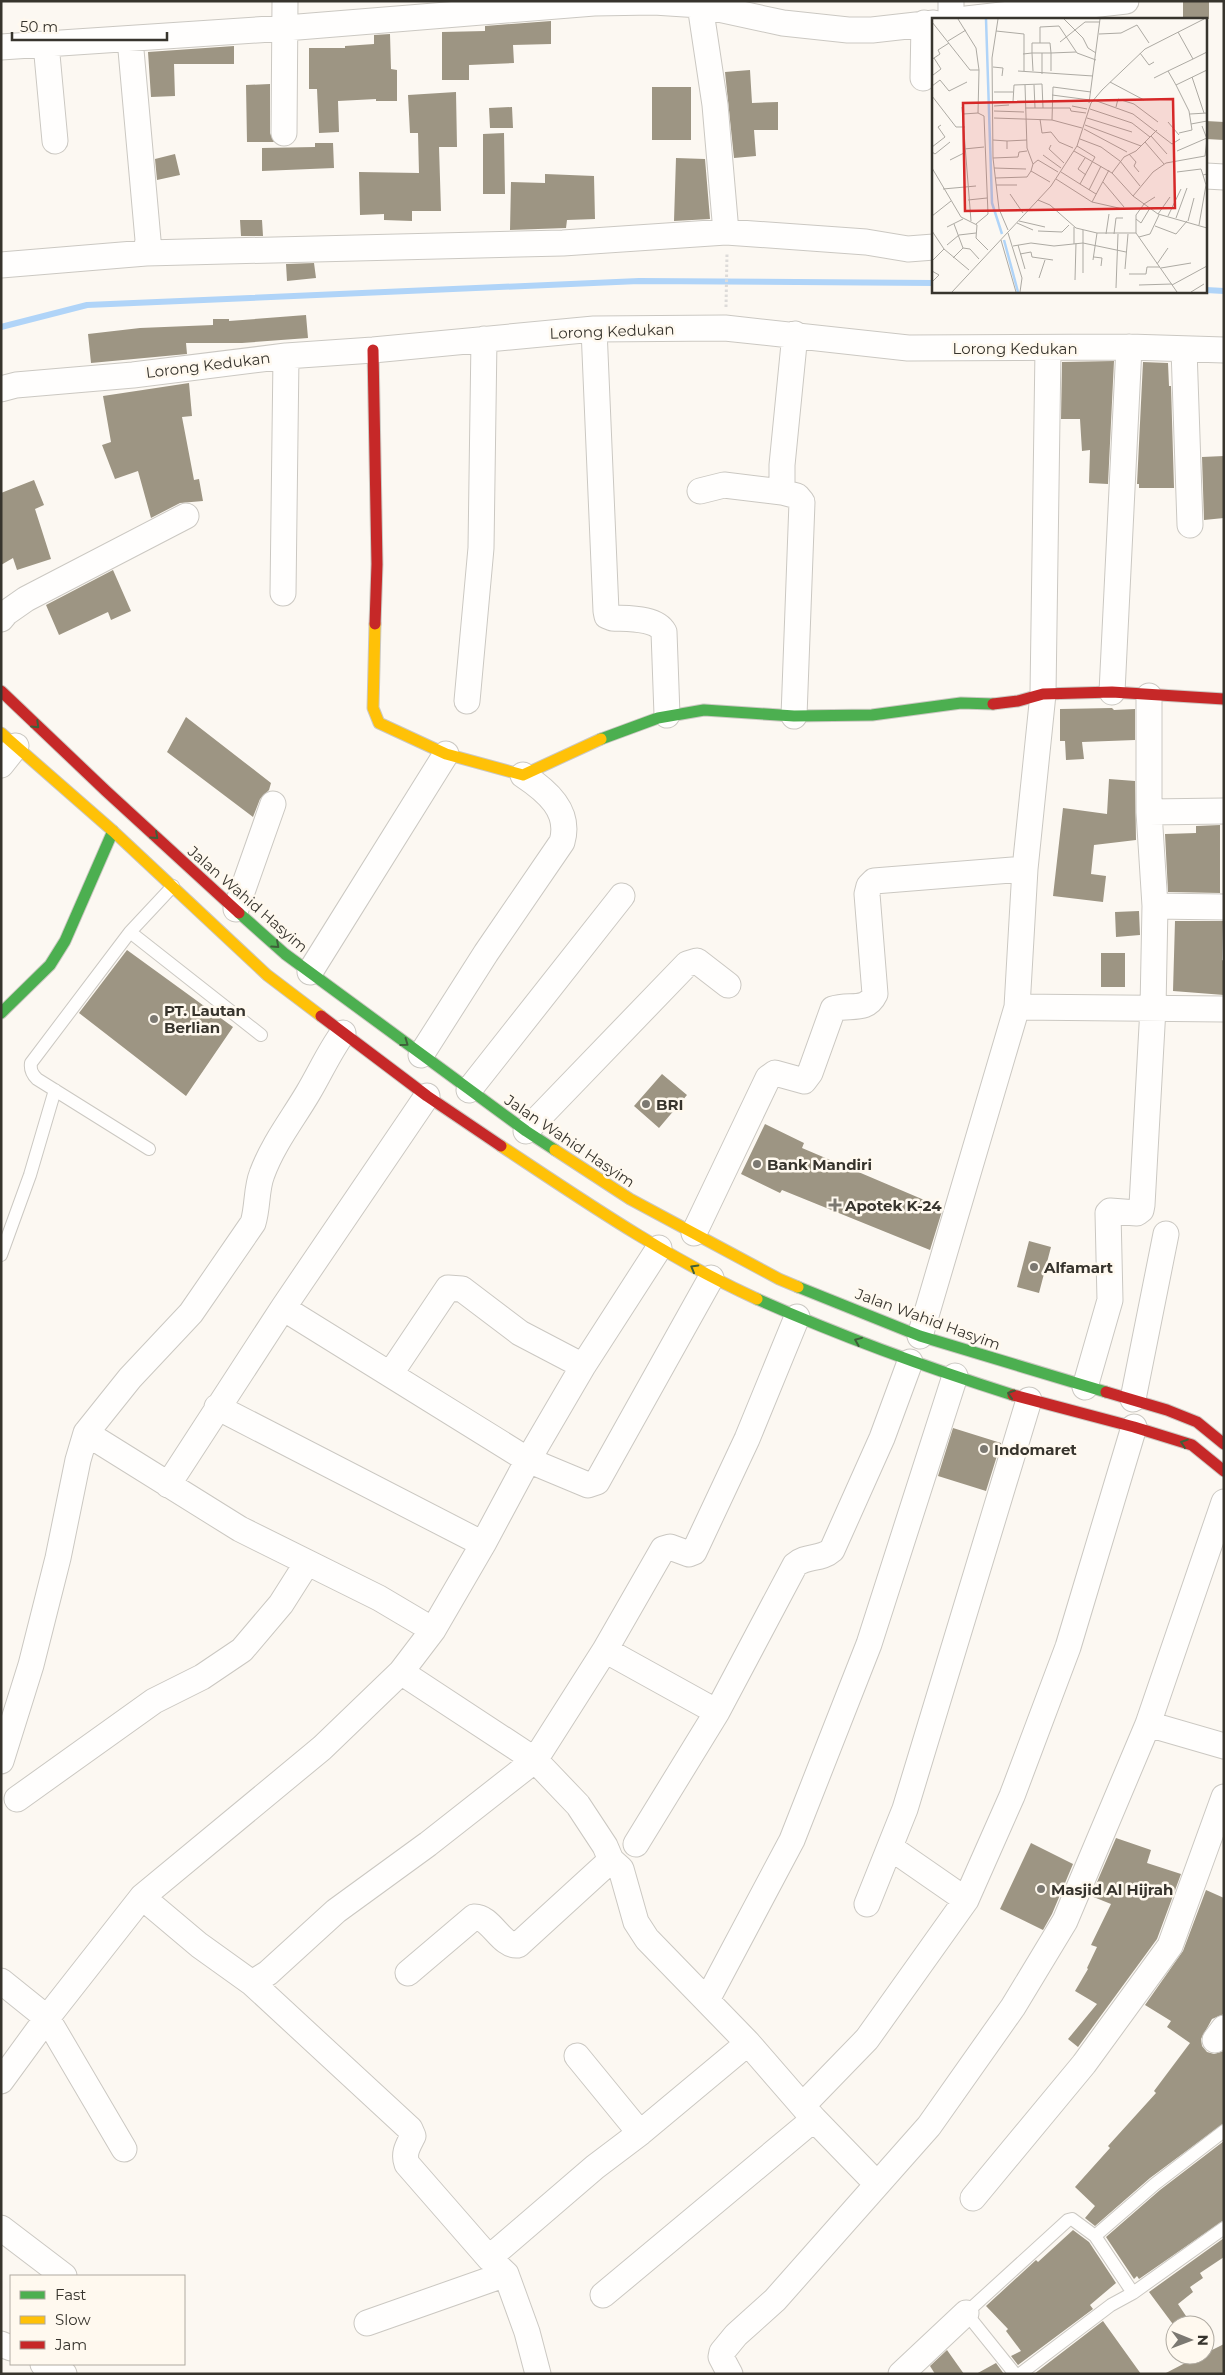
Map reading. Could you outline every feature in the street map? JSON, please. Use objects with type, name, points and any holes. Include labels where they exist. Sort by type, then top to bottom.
[{"type":"main road","points":[[374,350],[377,564],[373,708],[379,723],[446,754],[523,775],[617,732],[667,716],[704,710],[794,716],[872,714],[960,703],[989,704],[1018,701],[1043,694],[1112,692],[1149,696],[1224,698]]},
{"type":"main road","name":"Jalan Wahid Hasyim","points":[[1,691],[106,792],[285,954],[526,1131],[630,1199],[779,1279],[920,1336],[1085,1387],[1133,1399],[1197,1422],[1224,1444]]},
{"type":"main road","points":[[6,748],[113,830],[267,975],[427,1096],[616,1223],[711,1278],[797,1317],[910,1362],[1029,1400],[1192,1445],[1224,1471]]},
{"type":"main road","points":[[1,1013],[50,965],[65,941],[113,830]]},
{"type":"street","points":[[284,133],[285,1]]},
{"type":"street","points":[[951,1],[951,18]]},
{"type":"street","points":[[983,18],[1102,11],[1126,1]]},
{"type":"street","points":[[1,47],[286,28],[594,4],[653,2],[700,5],[782,23],[822,28],[872,30],[929,23],[923,78]]},
{"type":"street","points":[[700,5],[715,105],[726,232]]},
{"type":"street","points":[[130,39],[148,240],[146,253]]},
{"type":"street","points":[[46,44],[55,142]]},
{"type":"street","points":[[1208,176],[1224,178]]},
{"type":"street","points":[[1,265],[146,253],[563,243],[726,232],[866,242],[908,249],[932,247]]},
{"type":"street","name":"Lorong Kedukan","points":[[1,389],[16,385],[133,375],[286,356],[374,350],[594,329],[725,328],[795,334],[908,348],[1048,349],[1129,347],[1224,350]]},
{"type":"street","points":[[594,329],[606,611],[607,616],[612,618],[653,622],[661,625],[664,632],[667,716]]},
{"type":"street","points":[[782,492],[782,465],[795,334]]},
{"type":"street","points":[[467,701],[481,548],[484,339]]},
{"type":"street","points":[[1112,692],[1129,347]]},
{"type":"street","points":[[920,1336],[1017,1007],[1026,869],[1043,694],[1048,349]]},
{"type":"street","points":[[1184,349],[1190,526]]},
{"type":"street","points":[[283,593],[286,356]]},
{"type":"street","points":[[700,491],[724,485],[782,492],[800,497],[802,502],[794,716]]},
{"type":"street","points":[[1,619],[6,613],[26,599],[186,516]]},
{"type":"street","points":[[1085,1387],[1110,1300],[1108,1213],[1110,1211],[1137,1213],[1141,1210],[1142,1205],[1153,1008],[1155,906],[1149,812],[1149,696]]},
{"type":"street","points":[[310,972],[446,754]]},
{"type":"street","points":[[422,1055],[486,953],[562,842],[565,824],[560,811],[536,784],[523,775]]},
{"type":"street","points":[[236,909],[273,804]]},
{"type":"street","points":[[1149,812],[1224,811]]},
{"type":"street","points":[[694,1233],[768,1078],[775,1073],[804,1081],[810,1073],[833,1010],[864,1006],[872,1001],[875,994],[867,894],[869,886],[874,881],[1026,869]]},
{"type":"street","points":[[469,1090],[622,896]]},
{"type":"street","points":[[1155,906],[1224,908]]},
{"type":"street","points":[[526,1131],[687,964],[697,961],[728,984]]},
{"type":"street","points":[[1017,1007],[1224,1009]]},
{"type":"street","points":[[1,1761],[31,1665],[58,1558],[78,1460],[86,1433],[130,1378],[192,1313],[253,1223],[258,1208],[261,1176],[278,1140],[308,1093],[330,1051],[343,1033]]},
{"type":"street","points":[[168,1485],[217,1407],[427,1096]]},
{"type":"street","points":[[1133,1399],[1166,1234]]},
{"type":"street","points":[[1,2081],[47,2018],[142,1897],[322,1748],[402,1672],[433,1630],[583,1366],[659,1248]]},
{"type":"street","points":[[283,1308],[391,1373],[528,1460],[588,1486],[597,1482],[711,1278]]},
{"type":"street","points":[[391,1373],[448,1288],[456,1287],[462,1289],[520,1333],[583,1366]]},
{"type":"street","points":[[252,1983],[268,1972],[336,1911],[428,1844],[535,1760],[605,1650],[663,1549],[670,1547],[689,1554],[694,1552],[746,1439],[797,1317]]},
{"type":"street","points":[[636,1844],[717,1712],[795,1565],[806,1558],[827,1555],[832,1550],[882,1438],[910,1362]]},
{"type":"street","points":[[707,2000],[792,1840],[869,1644],[955,1376]]},
{"type":"street","points":[[867,1904],[905,1809],[1029,1400]]},
{"type":"street","points":[[217,1407],[483,1544]]},
{"type":"street","points":[[1197,1422],[1224,1428]]},
{"type":"street","points":[[603,2295],[809,2112],[861,2047],[966,1900],[1012,1796],[1068,1647],[1134,1428]]},
{"type":"street","points":[[86,1433],[240,1529],[379,1598],[433,1630]]},
{"type":"street","points":[[730,2374],[721,2357],[724,2348],[775,2300],[876,2183],[929,2126],[1013,2006],[1065,1921],[1148,1724],[1224,1502]]},
{"type":"street","points":[[17,1799],[154,1701],[202,1678],[242,1650],[281,1604],[307,1562]]},
{"type":"street","points":[[605,1650],[717,1712]]},
{"type":"street","points":[[402,1672],[535,1760],[578,1805],[605,1846],[611,1860],[621,1869],[640,1929],[748,2043],[809,2112],[876,2183]]},
{"type":"street","points":[[1148,1724],[1224,1746]]},
{"type":"street","points":[[974,2198],[1084,2064],[1170,1946],[1224,1797]]},
{"type":"street","points":[[891,1848],[966,1900]]},
{"type":"street","points":[[408,1972],[474,1917],[482,1920],[512,1945],[518,1945],[611,1860]]},
{"type":"street","points":[[142,1897],[199,1945],[252,1983],[410,2129],[413,2136],[406,2150],[407,2164],[498,2266],[527,2332],[538,2374]]},
{"type":"street","points":[[1,1981],[47,2018],[124,2149]]},
{"type":"street","points":[[367,2323],[498,2266],[595,2167],[640,2133],[748,2043]]},
{"type":"street","points":[[577,2056],[640,2133]]},
{"type":"street","points":[[1,2228],[63,2275]]},
{"type":"street","points":[[902,2374],[966,2313]]},
{"type":"street","points":[[45,2365],[64,2374]]},
{"type":"lane","points":[[149,1150],[32,1074],[31,1063],[130,932],[172,886]]},
{"type":"lane","points":[[130,932],[261,1035]]},
{"type":"lane","points":[[1,1255],[30,1175],[55,1090]]},
{"type":"lane","points":[[1095,2236],[1155,2184],[1224,2131]]},
{"type":"lane","points":[[1015,2374],[966,2313],[1068,2220],[1072,2220],[1095,2236],[1132,2292]]},
{"type":"lane","points":[[1020,2374],[1111,2305],[1177,2263],[1220,2231]]},
{"type":"path","points":[[726,306],[727,268]]},
{"type":"building","points":[[1183,1],[1209,1],[1209,19],[1183,18]]},
{"type":"building","points":[[551,21],[551,44],[513,45],[514,63],[469,65],[469,80],[442,80],[442,32],[485,31],[485,26]]},
{"type":"building","points":[[390,34],[391,69],[397,70],[397,101],[376,101],[376,99],[338,101],[339,132],[319,133],[317,89],[309,89],[309,48],[345,48],[345,46],[374,44],[374,35]]},
{"type":"building","points":[[234,46],[234,64],[174,64],[175,96],[151,97],[148,52]]},
{"type":"building","points":[[750,70],[752,103],[778,102],[778,130],[754,130],[756,156],[734,158],[725,72]]},
{"type":"building","points":[[270,84],[270,133],[274,142],[247,142],[246,85]]},
{"type":"building","points":[[652,87],[691,87],[691,140],[652,140]]},
{"type":"building","points":[[456,92],[457,147],[439,147],[441,211],[412,211],[412,221],[384,220],[384,214],[360,215],[359,172],[419,173],[418,133],[410,133],[408,95]]},
{"type":"building","points":[[512,107],[513,128],[490,128],[489,108]]},
{"type":"building","points":[[1208,121],[1224,122],[1224,140],[1208,139]]},
{"type":"building","points":[[504,133],[505,194],[483,194],[483,134]]},
{"type":"building","points":[[315,143],[333,143],[334,168],[262,171],[262,148],[315,147]]},
{"type":"building","points":[[175,154],[180,175],[157,180],[155,159]]},
{"type":"building","points":[[676,158],[705,159],[710,219],[674,221]]},
{"type":"building","points":[[545,174],[594,176],[595,219],[567,220],[566,228],[510,230],[511,182],[545,183]]},
{"type":"building","points":[[240,220],[262,220],[263,236],[241,236]]},
{"type":"building","points":[[314,263],[316,278],[287,281],[286,264]]},
{"type":"building","points":[[306,315],[308,338],[242,343],[186,343],[187,354],[91,363],[88,334],[140,328],[213,325],[213,319],[229,319],[229,321]]},
{"type":"building","points":[[1114,361],[1108,484],[1089,483],[1090,450],[1082,451],[1080,419],[1061,419],[1062,362]]},
{"type":"building","points":[[1143,362],[1168,363],[1169,386],[1171,386],[1174,488],[1139,488],[1139,484],[1137,484]]},
{"type":"building","points":[[189,383],[192,416],[182,417],[194,480],[199,479],[203,501],[180,503],[151,518],[138,471],[115,479],[102,445],[111,442],[103,396]]},
{"type":"building","points":[[1224,456],[1224,518],[1204,520],[1202,457]]},
{"type":"building","points":[[34,480],[44,505],[35,509],[51,559],[17,570],[13,558],[1,565],[1,493]]},
{"type":"building","points":[[113,570],[131,611],[111,620],[108,612],[59,635],[46,605]]},
{"type":"building","points":[[1112,708],[1114,710],[1135,709],[1135,740],[1082,742],[1084,759],[1066,760],[1065,741],[1060,741],[1060,709]]},
{"type":"building","points":[[186,717],[271,783],[269,790],[260,799],[253,817],[167,752]]},
{"type":"building","points":[[1109,779],[1135,781],[1136,840],[1094,845],[1091,874],[1106,876],[1103,902],[1053,896],[1063,808],[1107,814]]},
{"type":"building","points":[[1220,825],[1220,893],[1168,892],[1165,834],[1196,833],[1196,826]]},
{"type":"building","points":[[1139,911],[1140,935],[1116,937],[1115,912]]},
{"type":"building","points":[[1175,921],[1223,921],[1222,960],[1224,961],[1224,995],[1173,991]]},
{"type":"building","name":"PT. Lautan Berlian","points":[[127,950],[233,1027],[186,1096],[79,1013]]},
{"type":"building","points":[[1101,953],[1125,953],[1125,987],[1101,987]]},
{"type":"building","points":[[662,1074],[687,1095],[659,1128],[634,1106]]},
{"type":"building","points":[[765,1124],[804,1143],[802,1148],[943,1208],[930,1250],[782,1190],[780,1193],[741,1174]]},
{"type":"building","name":"Alfamart","points":[[1029,1241],[1051,1247],[1039,1293],[1017,1287]]},
{"type":"building","points":[[953,1428],[1001,1443],[986,1491],[938,1476]]},
{"type":"building","points":[[1116,1838],[1151,1850],[1147,1863],[1181,1874],[1157,1939],[1078,2047],[1068,2039],[1097,2004],[1075,1991],[1088,1969],[1097,1947],[1091,1945],[1111,1904],[1091,1896]]},
{"type":"building","name":"Masjid Al Hijrah","points":[[1031,1843],[1073,1864],[1052,1914],[1043,1930],[1000,1909]]},
{"type":"building","points":[[1206,1890],[1224,1898],[1224,2014],[1212,2019],[1201,2039],[1202,2046],[1207,2052],[1214,2054],[1224,2051],[1224,2123],[1150,2178],[1095,2226],[1085,2218],[1095,2206],[1075,2187],[1110,2148],[1108,2146],[1156,2093],[1154,2091],[1190,2043],[1167,2027],[1171,2021],[1145,2005],[1183,1951]]},
{"type":"building","points":[[1224,2141],[1224,2220],[1139,2279],[1137,2276],[1134,2279],[1106,2237],[1160,2190]]},
{"type":"building","points":[[1073,2230],[1089,2242],[1116,2283],[1090,2305],[1093,2309],[1018,2365],[1011,2356],[1021,2351],[1006,2331],[1008,2329],[986,2306],[1036,2260],[1038,2262]]},
{"type":"building","points":[[1224,2238],[1224,2257],[1200,2273],[1203,2278],[1190,2287],[1193,2292],[1178,2304],[1185,2315],[1166,2315],[1149,2292]]},
{"type":"building","points":[[1103,2321],[1141,2374],[1034,2374]]},
{"type":"building","points":[[1224,2344],[1224,2374],[1164,2374],[1181,2365],[1215,2365],[1215,2348]]},
{"type":"building","points":[[947,2350],[964,2374],[935,2374],[930,2366]]},
{"type":"building","points":[[996,2363],[1004,2374],[976,2374]]},
{"type":"waterway","points":[[1,327],[87,305],[639,281],[932,283]]},
{"type":"waterway","points":[[1208,290],[1224,291]]},
{"type":"traffic: fast","points":[[601,739],[658,718],[704,710],[794,716],[872,715],[961,703],[993,704]]},
{"type":"traffic: fast","points":[[1,1013],[50,965],[65,941],[113,831]]},
{"type":"traffic: fast","points":[[239,913],[285,954],[526,1131],[555,1150]]},
{"type":"traffic: fast","points":[[798,1287],[920,1336],[1106,1392]]},
{"type":"traffic: fast","points":[[757,1299],[883,1350],[1013,1395]]},
{"type":"traffic: slow","points":[[375,624],[373,708],[379,723],[446,754],[523,775],[601,739]]},
{"type":"traffic: slow","points":[[1,733],[113,831],[267,975],[321,1016]]},
{"type":"traffic: slow","points":[[501,1146],[594,1208],[657,1247],[757,1299]]},
{"type":"traffic: slow","points":[[555,1150],[630,1199],[779,1279],[798,1287]]},
{"type":"traffic: jam","points":[[373,350],[377,564],[375,624]]},
{"type":"traffic: jam","points":[[1,691],[106,791],[239,913]]},
{"type":"traffic: jam","points":[[993,704],[1018,701],[1043,694],[1112,692],[1224,699]]},
{"type":"traffic: jam","points":[[321,1016],[427,1096],[501,1146]]},
{"type":"traffic: jam","points":[[1106,1392],[1167,1410],[1197,1422],[1224,1444]]},
{"type":"traffic: jam","points":[[1013,1395],[1134,1427],[1192,1445],[1224,1471]]},
{"type":"place","name":"PT. Lautan Berlian","points":[[154,1019]]},
{"type":"place","name":"BRI","points":[[646,1104]]},
{"type":"place","name":"Bank Mandiri","points":[[757,1164]]},
{"type":"place","name":"Apotek K-24","points":[[835,1205]]},
{"type":"place","name":"Alfamart","points":[[1034,1267]]},
{"type":"place","name":"Indomaret","points":[[984,1449]]},
{"type":"place","name":"Masjid Al Hijrah","points":[[1041,1889]]}]
